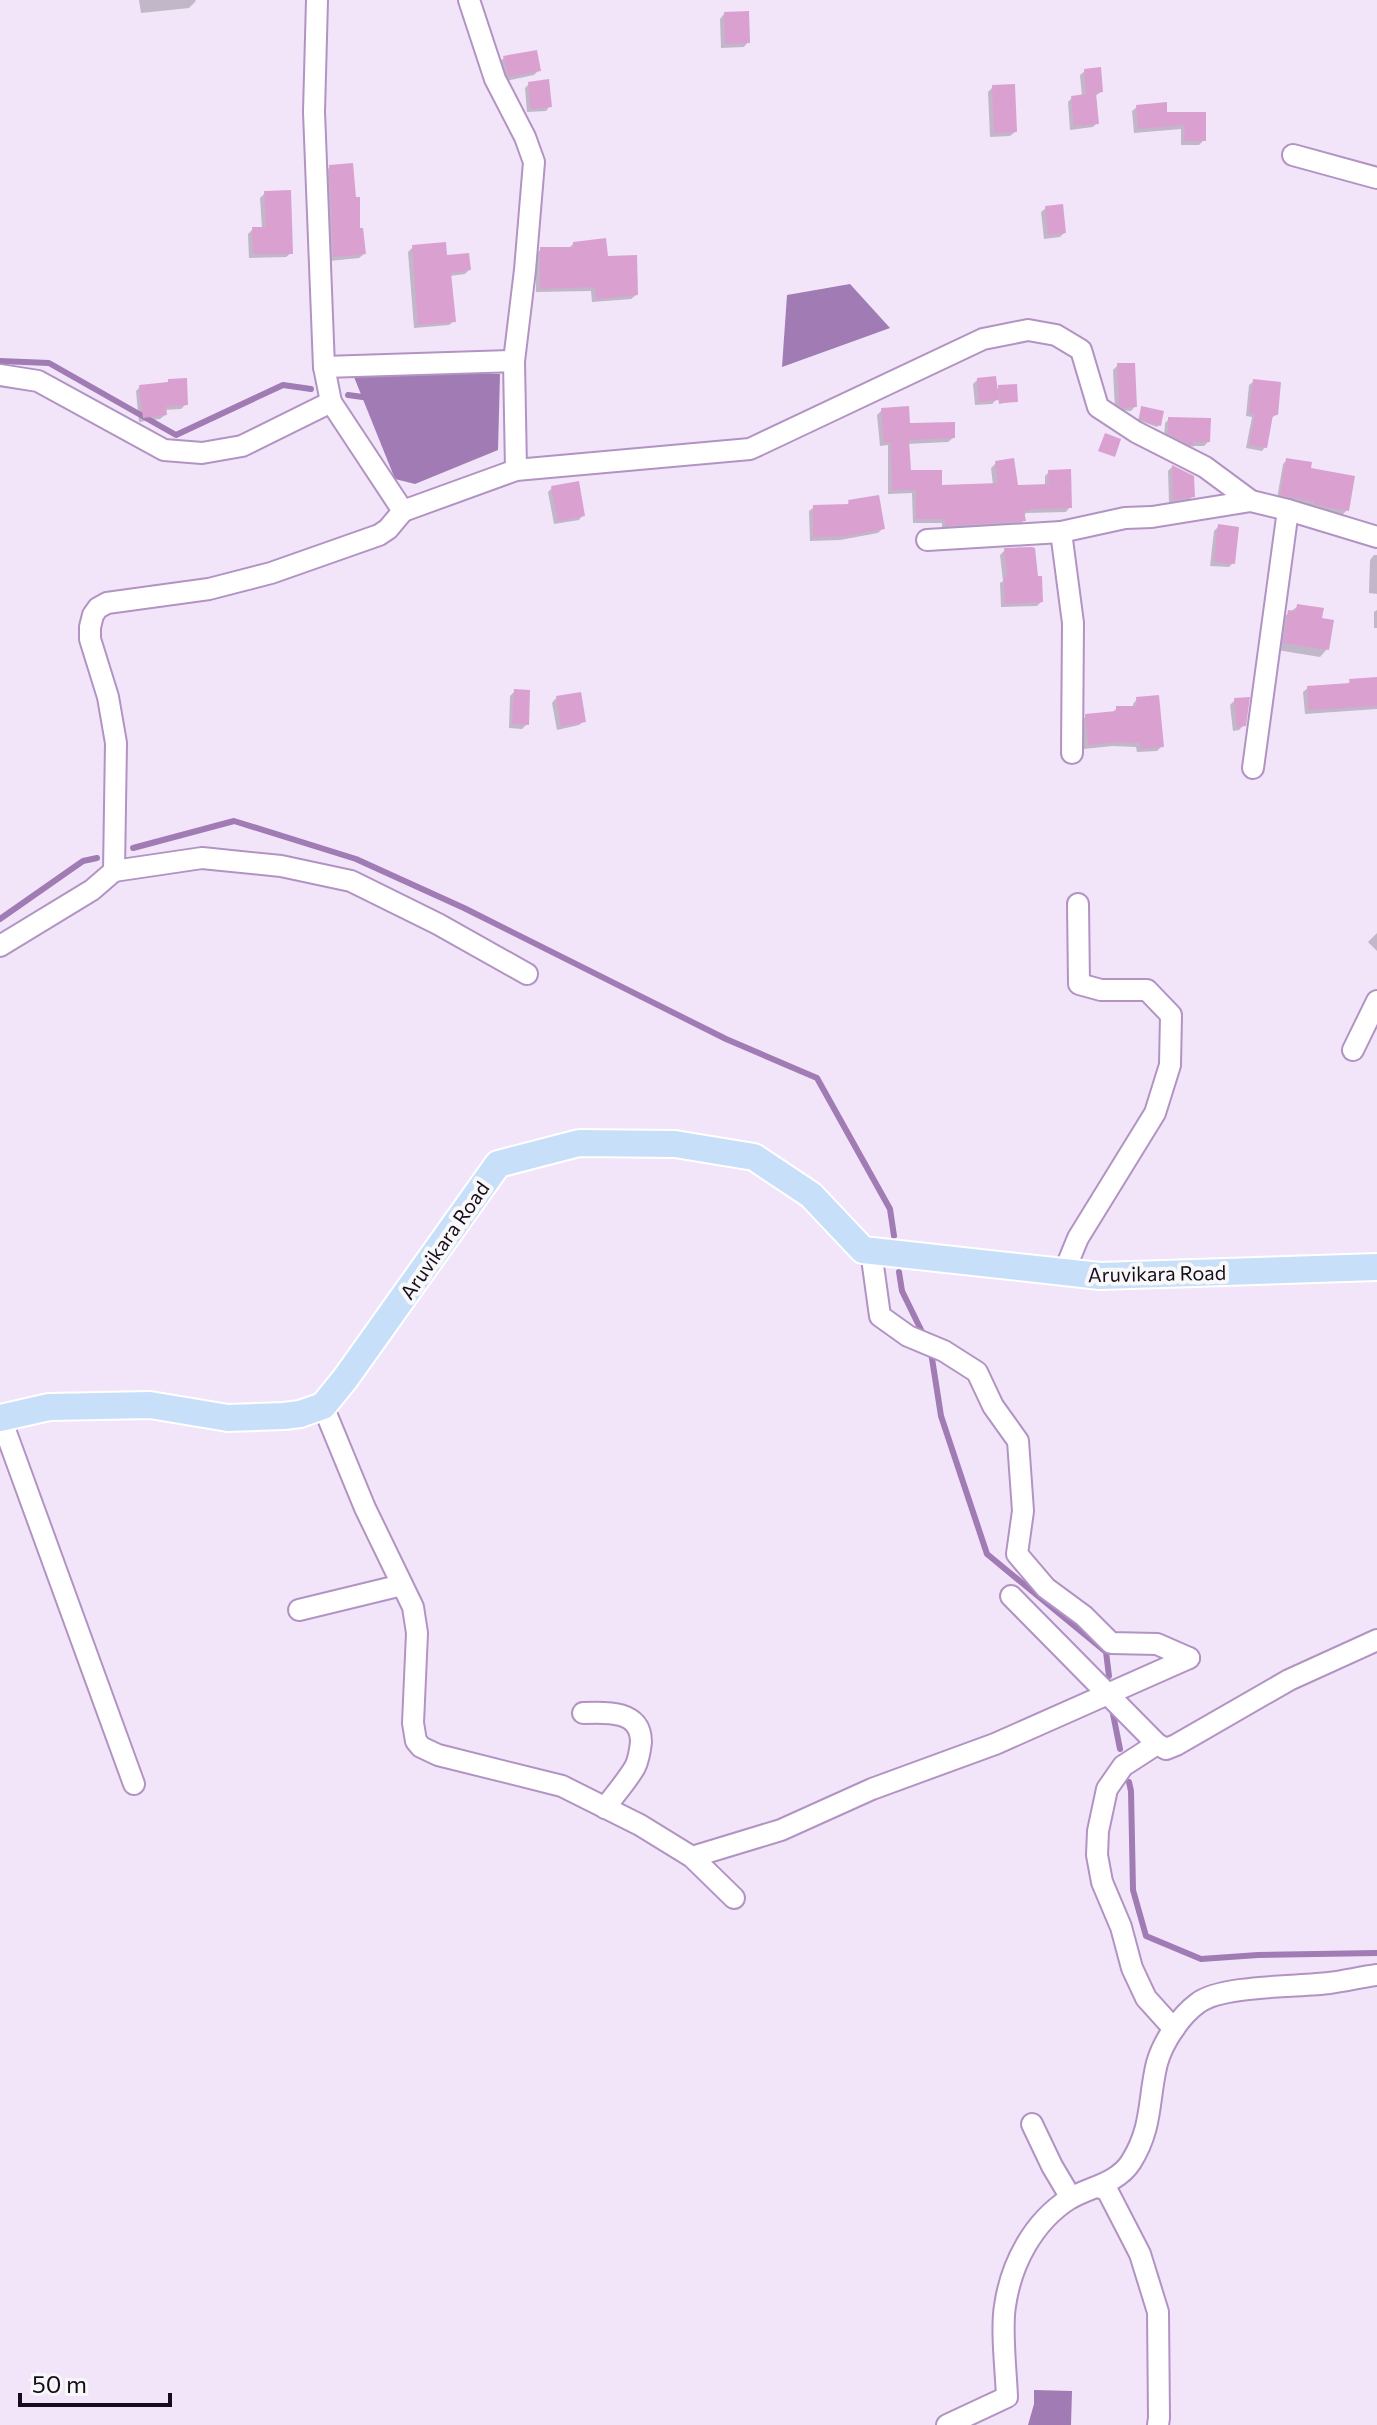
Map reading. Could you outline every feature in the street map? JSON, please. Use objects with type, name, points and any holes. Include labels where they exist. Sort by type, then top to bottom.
[{"type":"main road","name":"Aruvikara Road","points":[[323,1406],[498,1164],[579,1143],[675,1144],[754,1157],[811,1195],[863,1250],[1100,1276],[1377,1267]]},
{"type":"main road","points":[[1,1417],[49,1407],[150,1405],[228,1418],[292,1415],[323,1406]]},
{"type":"street","points":[[317,0],[314,112],[324,367],[331,402],[403,511]]},
{"type":"street","points":[[469,0],[495,79],[525,137],[534,162],[514,361],[516,470]]},
{"type":"street","points":[[1293,155],[1377,178]]},
{"type":"street","points":[[114,871],[116,743],[108,697],[90,639],[93,615],[98,608],[107,603],[209,589],[271,573],[379,535],[403,511],[516,470],[750,449],[983,339],[1028,330],[1056,335],[1081,350],[1098,407],[1136,432],[1205,467],[1251,501],[1377,537]]},
{"type":"street","points":[[324,367],[514,361]]},
{"type":"street","points":[[0,375],[38,381],[164,450],[202,453],[242,446],[331,402]]},
{"type":"street","points":[[927,540],[1061,532],[1125,518],[1152,517],[1251,501]]},
{"type":"street","points":[[1253,768],[1288,510]]},
{"type":"street","points":[[1061,532],[1073,623],[1072,753]]},
{"type":"street","points":[[0,946],[92,890],[114,871],[202,858],[281,866],[351,881],[438,924],[527,974]]},
{"type":"street","points":[[1064,1272],[1078,1238],[1155,1113],[1170,1065],[1171,1015],[1147,990],[1101,990],[1079,984],[1078,904]]},
{"type":"street","points":[[1353,1050],[1377,1001]]},
{"type":"street","points":[[692,1857],[781,1830],[872,1789],[995,1744],[1189,1658],[1157,1644],[1111,1643],[1084,1616],[1046,1588],[1017,1554],[1023,1511],[1018,1441],[993,1406],[977,1372],[944,1351],[908,1336],[880,1316],[871,1251]]},
{"type":"street","points":[[323,1406],[365,1508],[413,1607],[417,1633],[413,1723],[416,1741],[421,1747],[438,1755],[562,1786],[640,1825],[692,1857],[734,1898]]},
{"type":"street","points":[[1,1417],[134,1784]]},
{"type":"street","points":[[299,1610],[402,1585]]},
{"type":"street","points":[[1011,1596],[1157,1744],[1166,1749],[1289,1680],[1377,1640]]},
{"type":"street","points":[[583,1713],[624,1715],[631,1718],[640,1733],[640,1754],[636,1765],[605,1808]]},
{"type":"street","points":[[1157,1744],[1123,1766],[1107,1789],[1098,1831],[1097,1855],[1102,1882],[1121,1927],[1132,1968],[1146,1998],[1174,2029]]},
{"type":"street","points":[[947,2425],[1007,2397],[1005,2307],[1017,2260],[1046,2216],[1071,2198],[1123,2172],[1136,2152],[1149,2121],[1158,2062],[1174,2029],[1197,2003],[1209,1996],[1377,1975]]},
{"type":"street","points":[[1032,2124],[1071,2198]]},
{"type":"street","points":[[1098,2187],[1107,2190],[1140,2254],[1158,2312],[1158,2425]]},
{"type":"shaded area","points":[[850,284],[890,328],[782,367],[787,295]]},
{"type":"shaded area","points":[[352,372],[500,374],[498,450],[415,484],[395,479]]},
{"type":"shaded area","points":[[1034,2390],[1072,2391],[1071,2425],[1028,2425]]},
{"type":"building","points":[[749,11],[750,43],[725,44],[724,12]]},
{"type":"building","points":[[537,50],[541,71],[509,77],[503,56]]},
{"type":"building","points":[[1101,67],[1103,92],[1096,93],[1099,124],[1074,126],[1071,96],[1094,93],[1086,94],[1084,69]]},
{"type":"building","points":[[549,79],[552,107],[531,109],[528,82]]},
{"type":"building","points":[[1015,84],[1017,132],[994,133],[992,85]]},
{"type":"building","points":[[1167,102],[1167,112],[1206,112],[1206,141],[1184,141],[1185,125],[1138,129],[1136,105]]},
{"type":"building","points":[[353,163],[366,254],[333,257],[329,165]]},
{"type":"building","points":[[291,190],[293,254],[253,254],[252,227],[266,227],[264,191]]},
{"type":"building","points":[[1063,204],[1066,233],[1048,235],[1045,206]]},
{"type":"building","points":[[606,238],[608,256],[637,255],[638,295],[596,299],[595,287],[540,289],[540,247],[573,247],[573,242]]},
{"type":"building","points":[[446,242],[447,255],[469,253],[471,270],[451,273],[456,322],[418,325],[412,245]]},
{"type":"building","points":[[1117,363],[1135,363],[1137,407],[1122,408],[1119,405]]},
{"type":"building","points":[[996,376],[999,400],[979,402],[977,378]]},
{"type":"building","points":[[187,378],[188,405],[166,406],[167,415],[143,418],[139,385]]},
{"type":"building","points":[[1253,379],[1281,382],[1278,415],[1273,415],[1267,448],[1249,445],[1255,414],[1249,413]]},
{"type":"building","points":[[1017,384],[1018,402],[1000,403],[998,385]]},
{"type":"building","points":[[909,406],[910,423],[955,422],[955,438],[909,440],[911,470],[942,470],[942,485],[998,483],[995,461],[1014,458],[1018,485],[1049,484],[1048,470],[1071,469],[1072,508],[1030,509],[1024,511],[1026,521],[946,526],[945,519],[916,519],[916,490],[892,490],[891,442],[884,443],[881,408]]},
{"type":"building","points":[[1141,406],[1164,411],[1161,426],[1139,418]]},
{"type":"building","points":[[1168,417],[1211,418],[1210,442],[1193,442],[1194,447],[1168,434]]},
{"type":"building","points":[[1105,433],[1121,439],[1115,457],[1098,451]]},
{"type":"building","points":[[1286,458],[1312,462],[1311,468],[1355,476],[1349,511],[1280,495]]},
{"type":"building","points":[[1172,465],[1194,476],[1195,497],[1173,500]]},
{"type":"building","points":[[579,481],[585,516],[558,521],[551,486]]},
{"type":"building","points":[[879,495],[885,529],[846,536],[813,537],[813,505],[849,504],[848,500]]},
{"type":"building","points":[[1218,524],[1239,527],[1235,564],[1214,562]]},
{"type":"building","points":[[1004,548],[1035,548],[1038,576],[1042,576],[1043,602],[1005,604],[1004,577],[1007,577]]},
{"type":"building","points":[[1297,604],[1324,608],[1322,618],[1334,620],[1329,650],[1283,643],[1288,610],[1296,611]]},
{"type":"building","points":[[1377,677],[1377,706],[1309,710],[1307,686],[1350,683],[1349,679]]},
{"type":"building","points":[[514,689],[530,690],[529,725],[512,724]]},
{"type":"building","points":[[581,692],[586,722],[561,726],[556,696]]},
{"type":"building","points":[[1159,695],[1164,747],[1141,749],[1140,743],[1118,742],[1088,745],[1085,714],[1116,711],[1116,706],[1137,706],[1136,697]]},
{"type":"building","points":[[1250,697],[1246,726],[1237,727],[1234,698]]},
{"type":"waterway","points":[[0,361],[49,363],[176,435],[283,385],[311,389]]},
{"type":"waterway","points":[[348,395],[370,398]]},
{"type":"waterway","points":[[133,848],[234,821],[356,859],[464,908],[726,1039],[817,1078],[890,1209],[894,1236]]},
{"type":"waterway","points":[[0,919],[83,861],[97,858]]},
{"type":"waterway","points":[[899,1272],[902,1291],[925,1338]]},
{"type":"waterway","points":[[931,1352],[941,1416],[987,1554],[1106,1652],[1109,1676]]},
{"type":"waterway","points":[[1112,1709],[1120,1749]]},
{"type":"waterway","points":[[1129,1782],[1133,1890],[1146,1936],[1201,1959],[1377,1953]]}]
